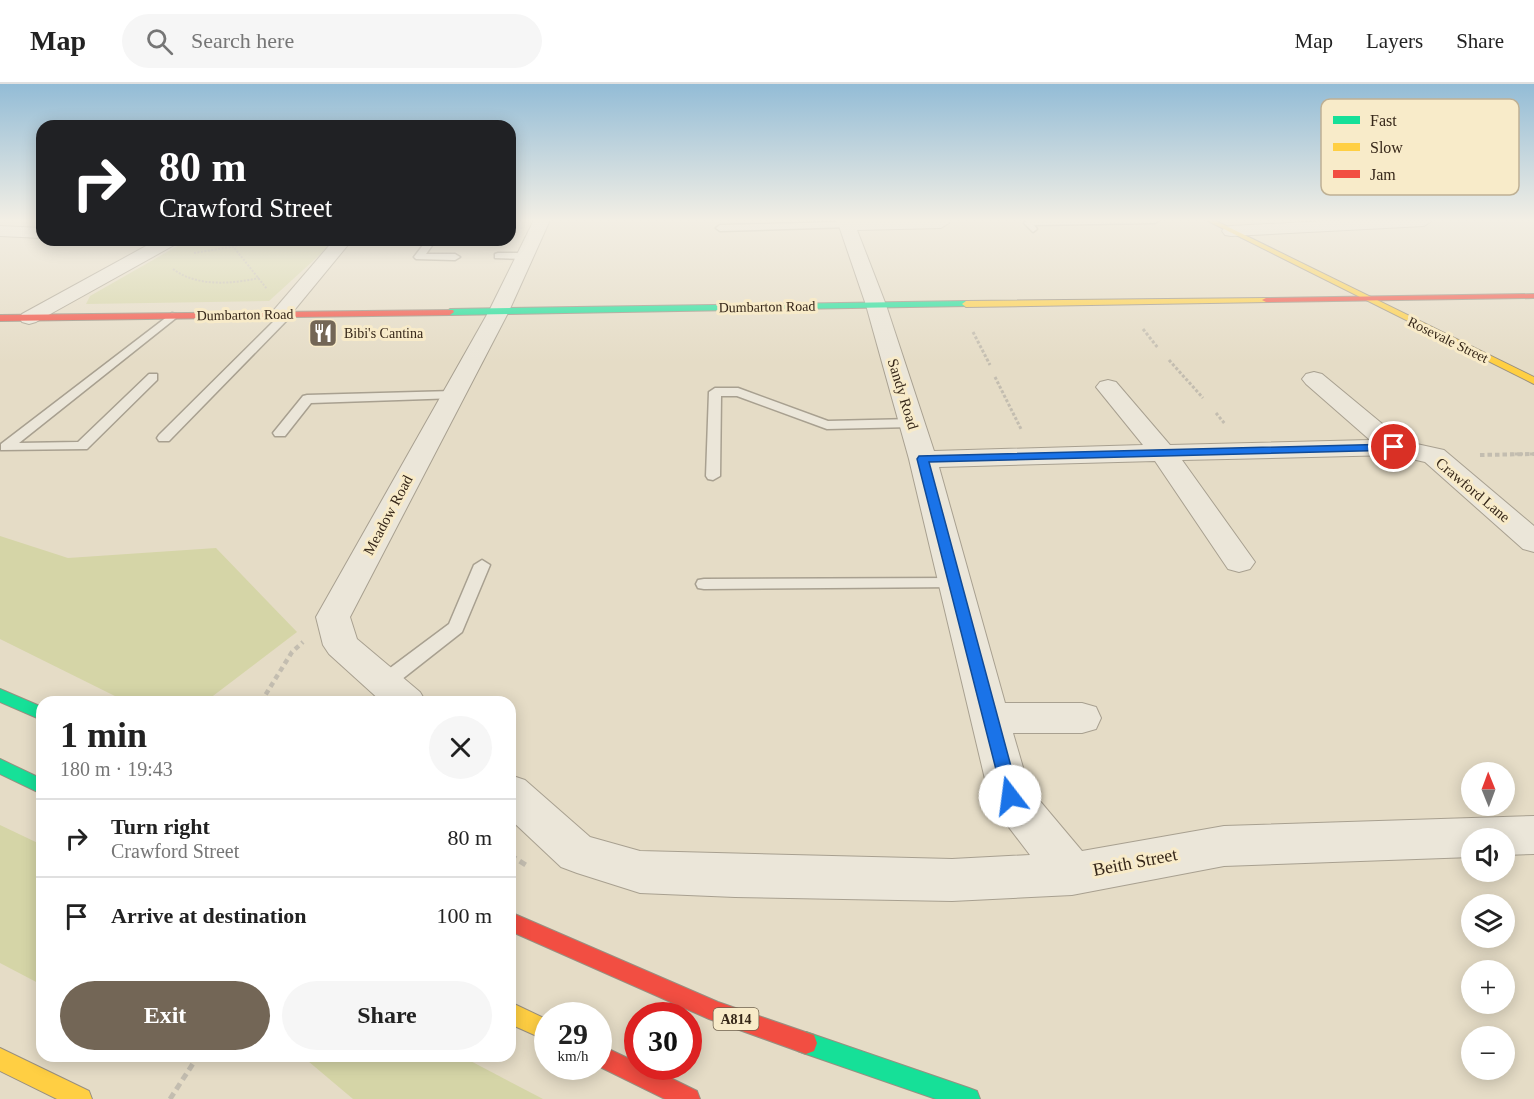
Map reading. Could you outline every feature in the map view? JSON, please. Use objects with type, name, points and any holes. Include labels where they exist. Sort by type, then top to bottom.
[{"type":"street","points":[[29,318],[121,267]]},
{"type":"street","points":[[284,315],[321,267]]},
{"type":"street","name":"Meadow Road","points":[[333,617],[499,311],[520,267]]},
{"type":"street","name":"Sandy Road","points":[[862,267],[923,459],[1010,796],[1072,874]]},
{"type":"street","name":"Rosevale Street","points":[[1303,267],[1534,381]]},
{"type":"street","name":"Dumbarton Road","points":[[0,318],[1534,296]]},
{"type":"street","points":[[1314,379],[1400,449]]},
{"type":"street","points":[[1108,387],[1163,453],[1239,562]]},
{"type":"street","points":[[923,459],[1400,449]]},
{"type":"street","name":"Crawford Lane","points":[[1400,449],[1434,456],[1534,542]]},
{"type":"street","points":[[333,617],[341,645],[396,692]]},
{"type":"street","points":[[0,696],[36,711]]},
{"type":"street","points":[[990,718],[1082,718]]},
{"type":"street","points":[[0,766],[36,784]]},
{"type":"street","name":"Beith Street","points":[[516,798],[577,853],[640,872],[735,876],[952,880],[1072,874],[1224,846],[1534,835]]},
{"type":"street","name":"A814","points":[[516,924],[716,1012],[969,1099]]},
{"type":"street","points":[[516,1015],[534,1024]]},
{"type":"street","points":[[0,1059],[81,1099]]},
{"type":"street","points":[[612,1062],[689,1099]]},
{"type":"lane","points":[[164,438],[284,315]]},
{"type":"lane","points":[[153,376],[82,446],[6,447],[83,385],[122,358],[172,316]]},
{"type":"lane","points":[[713,476],[715,392],[738,392],[827,425],[912,423]]},
{"type":"lane","points":[[280,433],[306,399],[453,395]]},
{"type":"lane","points":[[396,692],[456,628],[482,566]]},
{"type":"lane","points":[[704,584],[955,583]]},
{"type":"path","points":[[172,267],[179,275],[195,279],[230,282],[259,278]]},
{"type":"path","points":[[250,267],[263,284]]},
{"type":"path","points":[[1143,329],[1158,348]]},
{"type":"path","points":[[973,332],[990,365]]},
{"type":"path","points":[[1169,360],[1203,398]]},
{"type":"path","points":[[995,377],[1035,456]]},
{"type":"path","points":[[265,696],[292,652],[333,617]]},
{"type":"path","points":[[170,1099],[194,1062]]},
{"type":"green space","points":[[140,267],[306,267],[269,301],[86,304],[90,296]]},
{"type":"green space","points":[[0,536],[68,558],[216,548],[297,632],[213,696],[115,696],[0,639]]},
{"type":"green space","points":[[0,825],[36,842],[36,982],[0,963]]},
{"type":"green space","points":[[309,1062],[472,1062],[543,1099],[353,1099]]},
{"type":"traffic: fast","points":[[450,312],[966,304]]},
{"type":"traffic: fast","points":[[0,695],[36,711]]},
{"type":"traffic: fast","points":[[0,766],[36,784]]},
{"type":"traffic: fast","points":[[806,1043],[969,1099]]},
{"type":"traffic: slow","points":[[1305,267],[1534,381]]},
{"type":"traffic: slow","points":[[966,304],[1266,300]]},
{"type":"traffic: slow","points":[[516,1016],[534,1024]]},
{"type":"traffic: slow","points":[[0,1059],[81,1099]]},
{"type":"traffic: jam","points":[[1266,300],[1534,296]]},
{"type":"traffic: jam","points":[[0,318],[450,312]]},
{"type":"traffic: jam","points":[[516,924],[716,1012],[806,1043]]},
{"type":"traffic: jam","points":[[612,1062],[689,1099]]},
{"type":"place","name":"Bibi's Cantina","points":[[323,333]]},
{"type":"route","points":[[1010,796],[923,459],[1394,447]]}]
